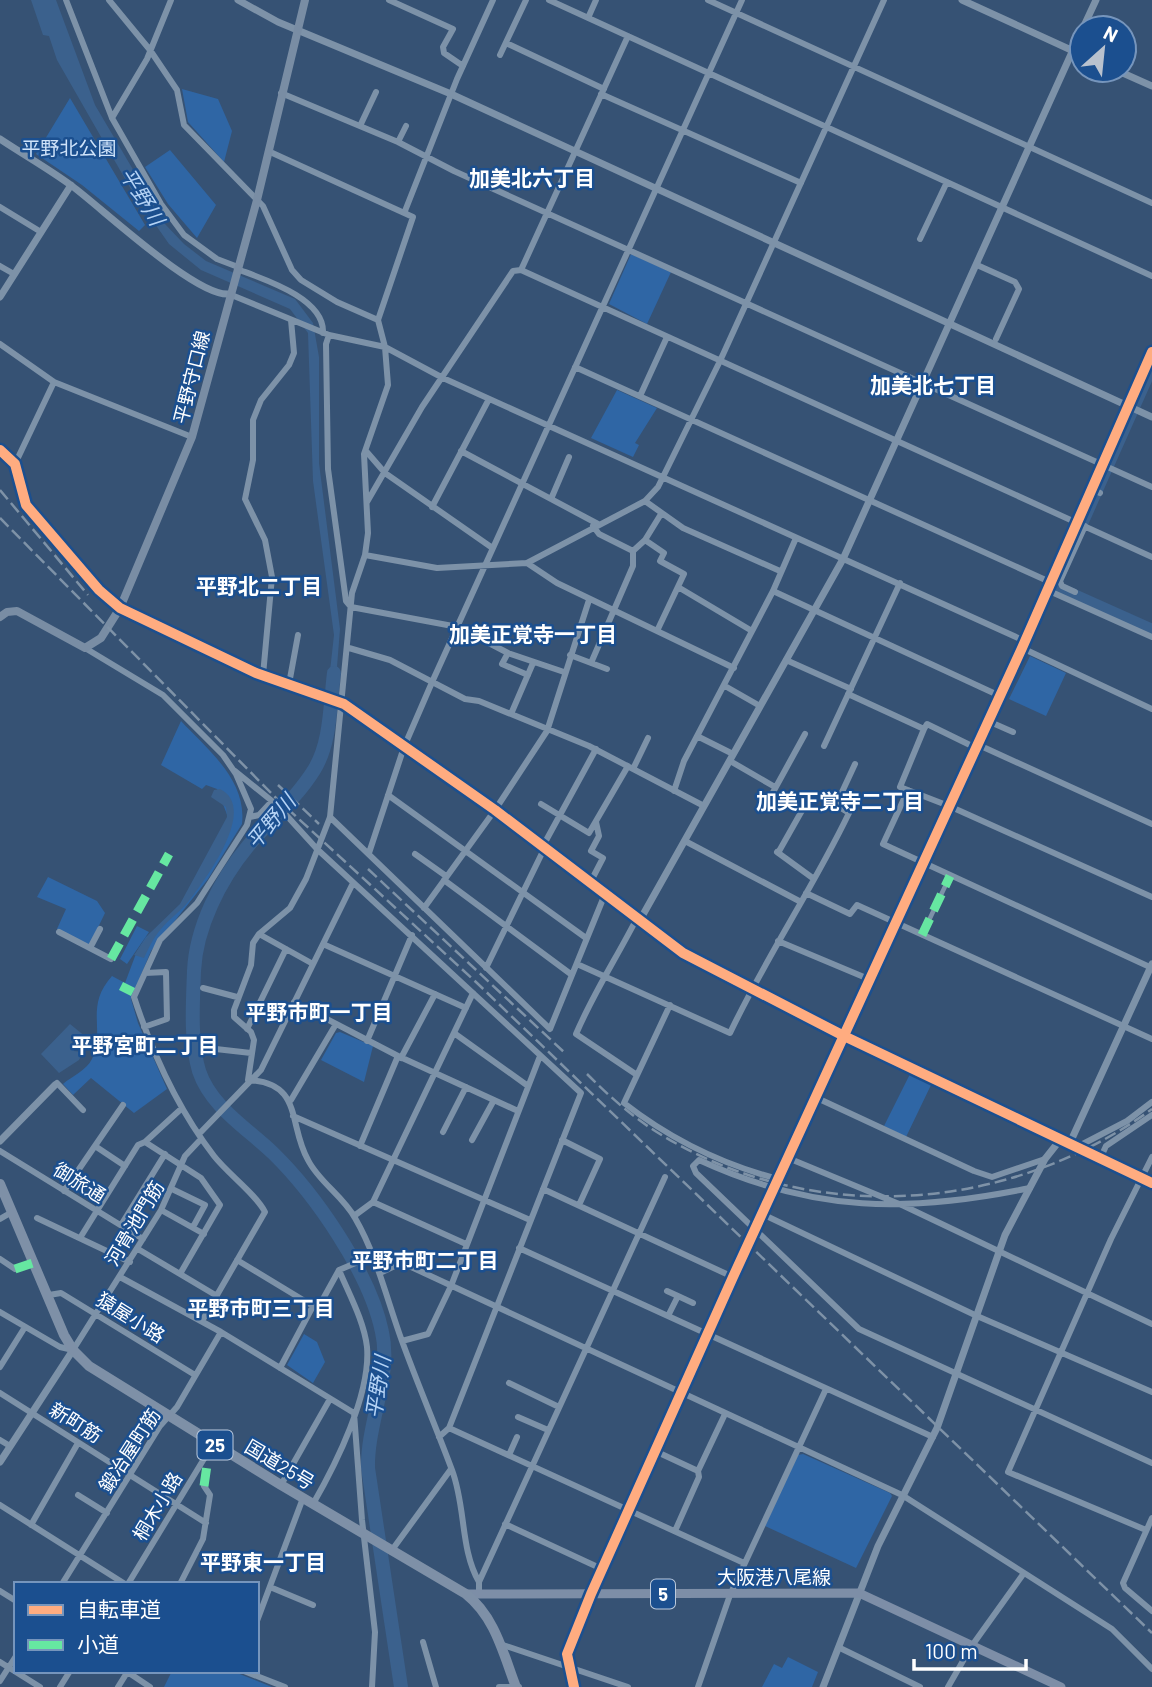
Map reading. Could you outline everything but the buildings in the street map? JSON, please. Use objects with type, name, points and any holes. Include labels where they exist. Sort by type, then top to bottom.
[{"type":"highway","name":"国道25号","points":[[0,1184],[73,1350],[89,1366],[168,1417],[392,1549],[481,1605],[517,1687]]},
{"type":"main road","name":"平野守口線","points":[[85,648],[101,638],[120,608],[192,437],[257,200],[305,0]]},
{"type":"main road","points":[[0,617],[7,612],[17,611],[85,648]]},
{"type":"main road","name":"大阪港八尾線","points":[[466,1594],[859,1593],[1061,1687]]},
{"type":"street","points":[[66,0],[112,118],[178,228],[199,247],[237,269],[297,295],[320,319],[326,344],[328,474],[346,601],[351,607],[458,628],[508,653],[564,673]]},
{"type":"street","points":[[109,0],[150,50],[177,90],[184,125],[222,168],[257,200],[268,215],[292,270],[301,280],[337,302],[378,320]]},
{"type":"street","points":[[112,118],[150,50],[171,0]]},
{"type":"street","points":[[238,0],[296,30],[452,94],[655,190],[1152,417]]},
{"type":"street","points":[[388,0],[453,29],[443,47],[444,53],[463,66]]},
{"type":"street","points":[[405,211],[463,66],[493,0]]},
{"type":"street","points":[[500,55],[526,0]]},
{"type":"street","points":[[549,0],[1152,276]]},
{"type":"street","points":[[588,18],[596,0]]},
{"type":"street","points":[[708,0],[1152,203]]},
{"type":"street","points":[[369,853],[404,747],[491,547],[742,0]]},
{"type":"street","points":[[365,555],[437,568],[527,563],[645,501],[665,478],[884,0]]},
{"type":"street","points":[[962,0],[1068,48]]},
{"type":"street","points":[[522,270],[628,36]]},
{"type":"street","points":[[506,43],[682,130],[801,183]]},
{"type":"street","points":[[637,1075],[576,1034],[592,998],[607,977],[685,841],[843,559],[1068,61]]},
{"type":"street","points":[[360,126],[376,92]]},
{"type":"street","points":[[281,93],[398,142],[426,158],[1152,486]]},
{"type":"street","points":[[398,142],[406,125]]},
{"type":"street","points":[[0,139],[71,185],[186,276],[221,295],[230,291],[291,321],[325,333],[385,347],[443,378],[900,583],[1152,709]]},
{"type":"street","points":[[268,151],[405,211],[413,217],[378,320],[385,347],[388,385],[365,451],[365,555],[351,607],[330,817],[290,908],[259,934],[253,943],[251,965],[237,997],[234,1017],[247,1028],[254,1040],[248,1080],[267,1081],[291,1100]]},
{"type":"street","points":[[920,239],[947,182]]},
{"type":"street","points":[[0,297],[71,185]]},
{"type":"street","points":[[0,207],[41,232]]},
{"type":"street","points":[[977,265],[1015,282],[1019,289],[996,340]]},
{"type":"street","points":[[0,266],[14,274]]},
{"type":"street","points":[[366,502],[404,436],[513,271],[522,270],[1152,557]]},
{"type":"street","points":[[262,675],[272,598],[271,567],[265,540],[245,499],[253,460],[253,420],[261,400],[289,365],[294,353],[291,321]]},
{"type":"street","points":[[640,396],[667,337]]},
{"type":"street","points":[[0,344],[54,382],[192,437]]},
{"type":"street","points":[[574,1687],[567,1654],[591,1594],[754,1230],[871,981],[1049,586],[1064,562],[1152,352]]},
{"type":"street","points":[[575,367],[869,500],[1152,637]]},
{"type":"street","points":[[15,464],[54,382]]},
{"type":"street","points":[[432,507],[489,399]]},
{"type":"street","points":[[0,450],[15,464],[26,505],[99,590],[120,608],[262,675],[341,703],[495,810],[684,953],[844,1035],[1152,1184]]},
{"type":"street","points":[[365,451],[385,473],[491,547]]},
{"type":"street","points":[[461,451],[596,525],[599,534],[633,551]]},
{"type":"street","points":[[551,499],[569,457]]},
{"type":"street","points":[[645,501],[683,528],[780,571]]},
{"type":"street","points":[[591,663],[633,566],[633,551],[645,540],[661,514]]},
{"type":"street","points":[[1064,562],[1081,524]]},
{"type":"street","points":[[674,791],[697,736],[773,591],[796,538]]},
{"type":"street","points":[[645,540],[664,554],[660,561],[684,574],[657,631]]},
{"type":"street","points":[[527,563],[589,600],[614,609],[734,668]]},
{"type":"street","points":[[1058,575],[1062,586],[1075,592]]},
{"type":"street","points":[[824,746],[900,583]]},
{"type":"street","points":[[678,587],[752,631]]},
{"type":"street","points":[[773,591],[1000,696]]},
{"type":"street","points":[[424,908],[495,810],[547,731],[589,600]]},
{"type":"street","points":[[289,684],[298,635]]},
{"type":"street","points":[[85,648],[163,695],[231,767],[272,801],[259,815],[250,817]]},
{"type":"street","points":[[349,648],[390,660],[465,699],[479,701],[596,750],[704,806]]},
{"type":"street","points":[[508,653],[502,664],[528,675]]},
{"type":"street","points":[[570,655],[607,669]]},
{"type":"street","points":[[786,660],[924,729]]},
{"type":"street","points":[[511,714],[533,663]]},
{"type":"street","points":[[725,686],[760,706]]},
{"type":"street","points":[[988,721],[1013,732]]},
{"type":"street","points":[[1152,824],[927,724],[900,787],[949,806],[1152,897]]},
{"type":"street","points":[[766,805],[805,734]]},
{"type":"street","points":[[697,736],[775,786]]},
{"type":"street","points":[[541,804],[589,833],[648,738]]},
{"type":"street","points":[[486,968],[508,927],[544,846],[596,750]]},
{"type":"street","points":[[577,964],[730,1033],[751,988],[814,879],[819,877],[849,813],[836,805],[855,764]]},
{"type":"street","points":[[202,1321],[265,1212],[226,1172],[181,1109],[144,1027],[134,997],[160,940],[197,902],[250,817],[251,809],[231,767]]},
{"type":"street","points":[[908,790],[883,844],[1152,966],[1072,1146]]},
{"type":"street","points":[[388,795],[586,938]]},
{"type":"street","points":[[804,807],[777,853],[814,879]]},
{"type":"street","points":[[287,816],[317,849],[580,1093],[449,1428],[439,1437]]},
{"type":"street","points":[[330,817],[550,1029],[605,894]]},
{"type":"street","points":[[590,883],[603,858],[591,851],[598,836],[596,822]]},
{"type":"street","points":[[685,841],[801,902]]},
{"type":"street","points":[[415,855],[572,975]]},
{"type":"street","points":[[922,934],[950,876]]},
{"type":"street","name":"河骨池門筋","points":[[73,1350],[144,1239],[172,1189],[182,1164],[200,1137],[248,1080],[261,1070],[353,883]]},
{"type":"street","points":[[806,893],[850,915],[857,905],[1152,1040]]},
{"type":"street","points":[[90,948],[100,929]]},
{"type":"street","points":[[59,932],[111,959]]},
{"type":"street","points":[[259,934],[313,964]]},
{"type":"street","points":[[367,1041],[412,935]]},
{"type":"street","points":[[778,941],[871,981]]},
{"type":"street","points":[[323,944],[466,1008]]},
{"type":"street","points":[[247,1028],[286,949]]},
{"type":"street","points":[[144,1027],[167,1019],[166,972],[145,973]]},
{"type":"street","points":[[203,988],[237,997]]},
{"type":"street","points":[[354,1216],[373,1202],[473,993]]},
{"type":"street","points":[[360,1146],[399,1057],[435,994]]},
{"type":"street","points":[[294,1002],[399,1057],[519,1111]]},
{"type":"street","points":[[670,1005],[624,1102],[651,1124],[713,1157],[778,1179]]},
{"type":"street","points":[[336,1024],[291,1100],[293,1116],[307,1160],[354,1216],[369,1256],[380,1273],[402,1341],[451,1469],[465,1522],[467,1562],[479,1582]]},
{"type":"street","points":[[454,1033],[528,1086]]},
{"type":"street","points":[[207,1048],[251,1054]]},
{"type":"street","points":[[402,1341],[428,1334],[451,1286],[482,1200],[540,1056]]},
{"type":"street","points":[[0,1141],[56,1084],[83,1110]]},
{"type":"street","points":[[443,1132],[466,1087]]},
{"type":"street","points":[[817,1098],[992,1177],[1045,1159]]},
{"type":"street","points":[[472,1140],[494,1100]]},
{"type":"street","points":[[64,1191],[123,1105]]},
{"type":"street","points":[[1072,1146],[1127,1121],[1150,1106]]},
{"type":"street","points":[[80,1238],[138,1145],[145,1142],[181,1109]]},
{"type":"street","points":[[1100,1160],[1106,1146],[1152,1115]]},
{"type":"street","points":[[293,1116],[530,1220]]},
{"type":"street","points":[[562,1140],[600,1159],[579,1205]]},
{"type":"street","points":[[823,1687],[859,1593],[902,1495],[933,1437],[999,1253],[1045,1159],[1060,1140]]},
{"type":"street","points":[[145,1142],[201,1178],[220,1205],[180,1274]]},
{"type":"street","points":[[95,1146],[125,1166]]},
{"type":"street","name":"御旅通","points":[[0,1150],[144,1239]]},
{"type":"street","points":[[121,1225],[165,1154]]},
{"type":"street","points":[[1146,1530],[1008,1472],[1111,1240],[1152,1157]]},
{"type":"street","points":[[788,1158],[904,1206],[1152,1324]]},
{"type":"street","points":[[1030,1188],[971,1200],[904,1206],[831,1202],[774,1189],[699,1160],[693,1166],[696,1173],[754,1230],[859,1329],[1152,1463]]},
{"type":"street","points":[[479,1594],[479,1582],[665,1177]]},
{"type":"street","points":[[172,1189],[205,1205],[193,1227]]},
{"type":"street","points":[[544,1189],[733,1277]]},
{"type":"street","points":[[373,1202],[466,1244]]},
{"type":"street","points":[[161,1210],[204,1234]]},
{"type":"street","points":[[0,1219],[12,1212]]},
{"type":"street","points":[[762,1214],[977,1316],[1152,1392]]},
{"type":"street","points":[[37,1218],[130,1262]]},
{"type":"street","points":[[519,1248],[933,1437]]},
{"type":"street","points":[[138,1249],[217,1296]]},
{"type":"street","points":[[237,1260],[318,1308],[339,1270],[369,1256]]},
{"type":"street","points":[[0,1259],[15,1269]]},
{"type":"street","points":[[380,1273],[399,1264],[409,1266],[902,1495],[1112,1629],[1152,1669]]},
{"type":"street","points":[[313,1504],[335,1462],[354,1413],[367,1347],[339,1270]]},
{"type":"street","points":[[120,1277],[221,1332],[354,1413]]},
{"type":"street","points":[[667,1291],[693,1303]]},
{"type":"street","name":"猿屋小路","points":[[49,1295],[61,1293],[195,1375]]},
{"type":"street","points":[[668,1316],[678,1296]]},
{"type":"street","points":[[280,1368],[313,1306]]},
{"type":"street","points":[[0,1322],[2,1313],[60,1347],[73,1350],[0,1462]]},
{"type":"street","points":[[0,1367],[25,1327]]},
{"type":"street","name":"鍛冶屋町筋","points":[[63,1582],[221,1332]]},
{"type":"street","points":[[509,1383],[559,1407]]},
{"type":"street","points":[[698,1687],[730,1594],[826,1389]]},
{"type":"street","name":"新町筋","points":[[0,1393],[206,1523]]},
{"type":"street","points":[[281,1485],[330,1399]]},
{"type":"street","points":[[354,1413],[374,1632],[372,1687]]},
{"type":"street","points":[[675,1531],[699,1477],[698,1471],[725,1414]]},
{"type":"street","points":[[517,1417],[548,1430]]},
{"type":"street","points":[[449,1428],[744,1563]]},
{"type":"street","points":[[509,1455],[517,1437]]},
{"type":"street","points":[[0,1440],[10,1446]]},
{"type":"street","points":[[31,1525],[78,1443]]},
{"type":"street","name":"桐木小路","points":[[128,1582],[213,1444]]},
{"type":"street","points":[[655,1451],[698,1471]]},
{"type":"street","points":[[392,1549],[451,1469]]},
{"type":"street","points":[[181,1582],[203,1539],[211,1495],[204,1486]]},
{"type":"street","points":[[78,1495],[107,1513]]},
{"type":"street","points":[[259,1616],[303,1498]]},
{"type":"street","points":[[0,1505],[124,1582]]},
{"type":"street","points":[[1152,1518],[1123,1583],[1125,1588],[1152,1611]]},
{"type":"street","points":[[505,1524],[602,1569]]},
{"type":"street","points":[[948,1687],[971,1647],[1024,1573]]},
{"type":"street","points":[[270,1587],[313,1605]]},
{"type":"street","points":[[423,1642],[436,1687]]},
{"type":"street","points":[[500,1644],[628,1687]]},
{"type":"street","points":[[840,1648],[920,1687]]},
{"type":"street","points":[[0,1681],[14,1659]]},
{"type":"street","points":[[0,1662],[14,1670]]},
{"type":"street","points":[[18,1673],[40,1687]]},
{"type":"street","points":[[129,1673],[150,1687]]},
{"type":"street","points":[[249,1673],[285,1687]]},
{"type":"street","points":[[499,1687],[517,1687]]},
{"type":"green space","points":[[182,89],[218,99],[232,131],[224,162],[188,122]]},
{"type":"green space","name":"平野北公園","points":[[70,98],[145,225],[139,231],[82,185],[36,154]]},
{"type":"green space","points":[[170,150],[216,205],[197,238],[168,204],[145,167]]},
{"type":"green space","points":[[631,254],[671,272],[647,324],[609,304]]},
{"type":"green space","points":[[617,390],[657,408],[635,443],[639,445],[633,457],[591,438]]},
{"type":"green space","points":[[1030,656],[1066,673],[1046,716],[1009,699]]},
{"type":"green space","points":[[181,721],[224,767],[232,780],[242,808],[242,824],[208,879],[151,951],[131,999],[138,1023],[167,1089],[134,1113],[91,1078],[73,1095],[63,1084],[83,1070],[92,1059],[97,1039],[97,1009],[104,987],[112,976],[125,983],[137,951],[146,937],[179,907],[228,817],[217,789],[206,785],[202,789],[161,765]]},
{"type":"green space","points":[[48,877],[97,901],[105,913],[89,946],[57,929],[66,909],[37,897]]},
{"type":"green space","points":[[137,926],[149,932],[127,964],[120,959]]},
{"type":"green space","points":[[340,1032],[373,1046],[364,1082],[321,1060],[336,1033]]},
{"type":"green space","points":[[910,1074],[931,1085],[906,1137],[884,1126]]},
{"type":"green space","points":[[304,1334],[317,1342],[325,1362],[313,1383],[287,1365]]},
{"type":"green space","points":[[803,1454],[892,1496],[856,1568],[765,1526],[798,1455]]},
{"type":"green space","points":[[788,1657],[818,1672],[812,1687],[762,1687],[774,1664],[782,1668]]},
{"type":"green space","points":[[171,1673],[237,1673],[272,1687],[164,1687]]},
{"type":"water","points":[[31,0],[56,0],[95,105],[165,224],[184,244],[206,261],[295,299],[313,323],[319,357],[319,463],[340,629],[335,692],[328,689],[334,635],[313,481],[308,333],[290,309],[201,270],[169,244],[132,191],[57,60],[49,36],[43,35]]},
{"type":"water","points":[[220,789],[231,798],[234,812],[225,844],[216,862],[185,906],[158,932],[144,958],[134,955],[149,934],[180,904],[227,817],[226,807],[211,797],[214,790]]},
{"type":"water","points":[[70,1024],[86,1037],[85,1046],[80,1039],[73,1041],[71,1045],[74,1051],[83,1052],[79,1060],[59,1073],[41,1054]]},
{"type":"waterway","points":[[1152,364],[1055,582],[1058,589],[1152,631]]},
{"type":"waterway","name":"平野川","points":[[334,673],[329,723],[320,759],[299,791],[238,859],[211,905],[196,954],[193,1034],[199,1071],[212,1095],[231,1116],[273,1153],[323,1212],[353,1260],[376,1309],[382,1332],[384,1365],[371,1434],[368,1468],[401,1687]]},
{"type":"railway","points":[[0,490],[88,595]]},
{"type":"railway","points":[[0,518],[276,798],[477,983],[1152,1633]]},
{"type":"railway","points":[[278,785],[319,824]]},
{"type":"railway","points":[[368,869],[565,1053]]},
{"type":"railway","points":[[587,1074],[643,1123],[711,1161],[774,1183],[839,1194],[905,1196],[970,1188],[1034,1171],[1095,1144],[1152,1109]]},
{"type":"marked path","points":[[111,959],[169,854]]},
{"type":"marked path","points":[[922,935],[950,876]]},
{"type":"marked path","points":[[121,986],[133,992]]},
{"type":"marked path","points":[[15,1269],[33,1263]]},
{"type":"marked path","points":[[204,1486],[209,1451]]},
{"type":"cycle path","points":[[574,1687],[567,1654],[591,1594],[733,1277],[1022,648],[1152,352]]},
{"type":"cycle path","points":[[0,450],[15,464],[26,505],[99,590],[120,608],[256,673],[344,704],[495,810],[683,953],[844,1036],[1152,1183]]},
{"type":"district","name":"加美北六丁目","points":[[532,177]]},
{"type":"district","name":"加美北七丁目","points":[[933,384]]},
{"type":"district","name":"平野北二丁目","points":[[259,585]]},
{"type":"district","name":"加美正覚寺一丁目","points":[[533,633]]},
{"type":"district","name":"加美正覚寺二丁目","points":[[840,800]]},
{"type":"district","name":"平野市町一丁目","points":[[319,1011]]},
{"type":"district","name":"平野宮町二丁目","points":[[145,1044]]},
{"type":"district","name":"平野市町二丁目","points":[[425,1259]]},
{"type":"district","name":"平野市町三丁目","points":[[261,1307]]},
{"type":"district","name":"平野東一丁目","points":[[263,1561]]}]
